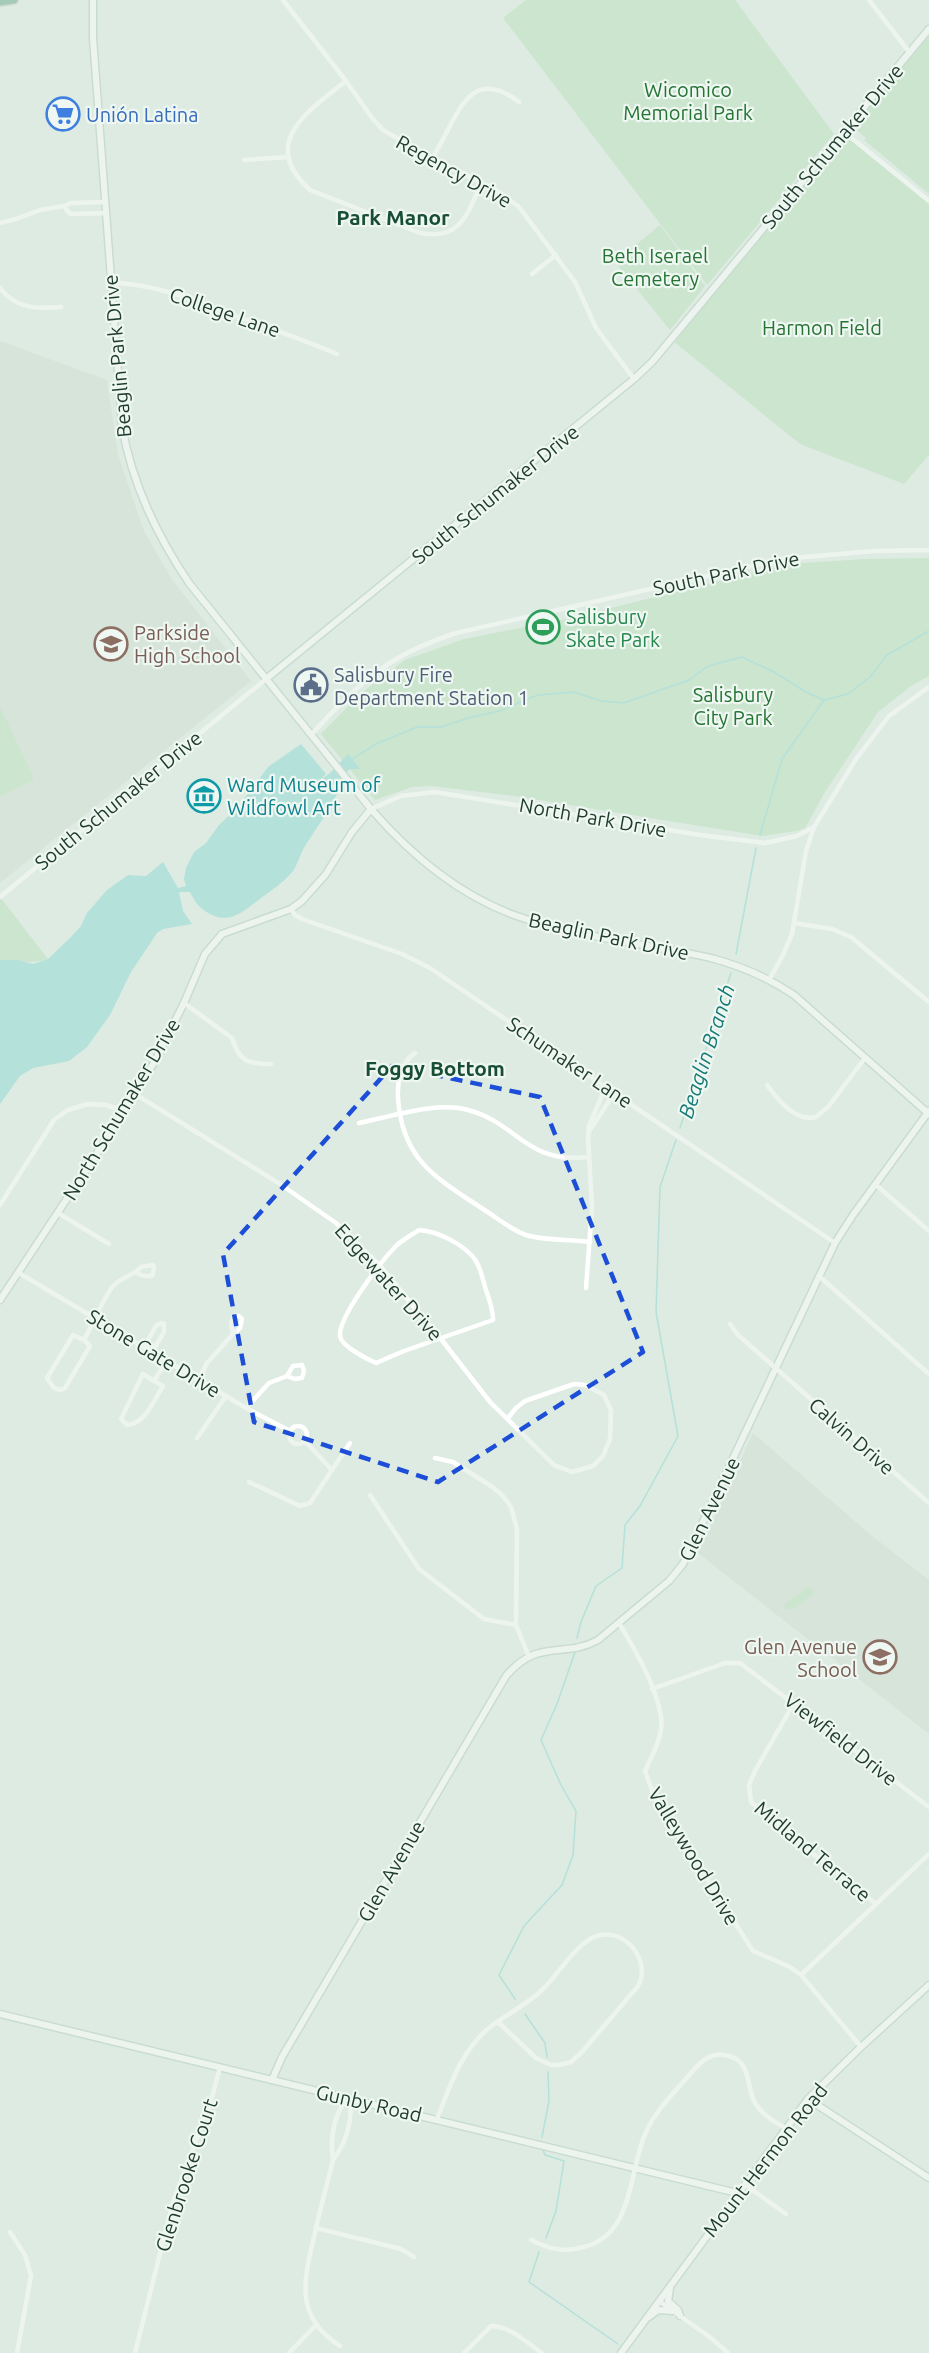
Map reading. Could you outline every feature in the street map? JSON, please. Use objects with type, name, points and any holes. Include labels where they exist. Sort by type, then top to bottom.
[{"type":"main road","points":[[0,2],[14,0]]},
{"type":"street","name":"Beaglin Park Drive","points":[[93,0],[93,38],[122,426],[130,463],[146,509],[161,539],[189,583],[371,809],[430,867],[465,891],[505,912],[564,930],[718,960],[769,980],[794,995],[929,1112]]},
{"type":"street","name":"Regency Drive","points":[[283,0],[383,130],[496,190],[519,207],[556,255],[584,297],[596,328],[634,379]]},
{"type":"street","points":[[870,0],[910,53]]},
{"type":"street","name":"South Schumaker Drive","points":[[0,897],[634,379],[652,362],[929,29]]},
{"type":"street","points":[[346,81],[296,125],[288,142],[288,157],[297,176],[310,190],[420,233],[432,235],[444,233],[458,226],[469,212],[481,183]]},
{"type":"street","points":[[432,158],[442,144],[462,105],[476,92],[489,87],[503,90],[519,102]]},
{"type":"street","points":[[844,132],[929,201]]},
{"type":"street","points":[[244,160],[288,157]]},
{"type":"street","points":[[0,223],[71,203],[105,202]]},
{"type":"street","points":[[64,206],[72,214],[106,213]]},
{"type":"street","points":[[532,274],[556,255]]},
{"type":"street","name":"College Lane","points":[[111,284],[128,283],[167,291],[337,354]]},
{"type":"street","points":[[0,288],[6,296],[28,307],[35,309],[62,307]]},
{"type":"street","name":"South Park Drive","points":[[311,735],[350,693],[384,665],[411,650],[456,633],[782,559],[874,551],[929,550]]},
{"type":"street","points":[[769,980],[783,955],[794,923],[806,851],[814,827],[856,759],[889,716],[929,687]]},
{"type":"street","name":"North Park Drive","points":[[371,809],[401,796],[435,792],[700,835],[765,843],[797,836],[814,827]]},
{"type":"street","name":"North Schumaker Drive","points":[[0,1300],[155,1061],[205,954],[222,934],[291,909],[318,885],[359,822],[371,809]]},
{"type":"street","name":"Schumaker Lane","points":[[291,909],[302,919],[386,948],[430,968],[835,1243]]},
{"type":"street","points":[[794,923],[832,929],[851,937],[929,1002]]},
{"type":"street","points":[[184,1003],[232,1038],[234,1046],[245,1061],[252,1064],[272,1064]]},
{"type":"street","points":[[416,1053],[410,1056],[400,1075],[398,1093],[408,1140],[423,1166],[470,1201],[524,1234],[542,1238],[590,1242]]},
{"type":"street","points":[[767,1085],[794,1113],[802,1118],[816,1118],[828,1107],[865,1058]]},
{"type":"street","points":[[586,1288],[592,1207],[588,1132],[606,1086]]},
{"type":"street","points":[[588,1132],[615,1092]]},
{"type":"street","name":"Edgewater Drive","points":[[135,1094],[313,1206],[336,1223],[379,1265],[490,1402],[554,1465],[567,1472],[578,1472],[592,1466],[603,1456],[610,1439],[611,1410],[604,1395],[591,1387],[574,1384],[525,1401],[508,1418]]},
{"type":"street","points":[[0,1205],[54,1120],[68,1110],[88,1104],[106,1105],[124,1111]]},
{"type":"street","points":[[359,1123],[430,1108],[467,1109],[488,1118],[533,1149],[549,1156],[568,1159],[588,1157]]},
{"type":"street","name":"Glen Avenue","points":[[272,2080],[282,2057],[501,1684],[512,1669],[529,1657],[546,1650],[590,1644],[669,1581],[683,1564],[835,1243],[875,1184],[929,1112]]},
{"type":"street","points":[[875,1184],[929,1231]]},
{"type":"street","points":[[58,1213],[109,1244]]},
{"type":"street","points":[[419,1230],[430,1230],[447,1237],[473,1257],[493,1309],[493,1320],[441,1339],[404,1351],[376,1364],[342,1343],[340,1335],[347,1315],[379,1265],[398,1245],[419,1230]]},
{"type":"street","name":"Stone Gate Drive","points":[[19,1273],[246,1408],[290,1431]]},
{"type":"street","points":[[84,1340],[112,1287],[122,1279],[136,1273]]},
{"type":"street","points":[[819,1276],[929,1374]]},
{"type":"street","points":[[144,1347],[156,1326],[164,1324],[164,1332],[152,1352]]},
{"type":"street","name":"Calvin Drive","points":[[730,1324],[738,1335],[775,1369],[929,1503]]},
{"type":"street","points":[[198,1379],[207,1363],[233,1334]]},
{"type":"street","points":[[73,1335],[84,1340],[90,1346],[65,1388],[61,1390],[54,1388],[47,1378],[73,1335]]},
{"type":"street","points":[[154,1381],[167,1360]]},
{"type":"street","points":[[143,1374],[154,1381],[163,1386],[142,1419],[134,1425],[127,1425],[121,1419],[123,1412],[143,1374]]},
{"type":"street","points":[[246,1408],[269,1383],[286,1376]]},
{"type":"street","points":[[197,1438],[226,1396]]},
{"type":"street","name":"Stone Gate Drive","points":[[297,1425],[303,1427],[308,1435],[305,1441],[300,1444],[294,1443],[289,1436],[290,1431],[297,1425]]},
{"type":"street","name":"Stone Gate Drive","points":[[305,1441],[331,1469]]},
{"type":"street","points":[[249,1482],[300,1506],[310,1503],[350,1443]]},
{"type":"street","points":[[435,1458],[453,1462],[491,1486],[511,1506],[517,1529],[516,1625],[529,1657]]},
{"type":"street","points":[[370,1495],[418,1569],[484,1619],[516,1625]]},
{"type":"street","name":"Valleywood Drive","points":[[619,1623],[640,1660],[661,1717],[659,1735],[645,1771],[654,1796],[753,1951],[790,1967],[801,1975],[861,2046]]},
{"type":"street","name":"Viewfield Drive","points":[[652,1689],[733,1662],[740,1663],[929,1807]]},
{"type":"street","name":"Midland Terrace","points":[[794,1702],[755,1771],[749,1785],[751,1802],[876,1904]]},
{"type":"street","points":[[801,1975],[929,1854]]},
{"type":"street","points":[[437,2119],[463,2059],[476,2040],[498,2022],[534,1997],[586,1942],[596,1936],[607,1935],[622,1938],[631,1946],[641,1963],[642,1976],[638,1986],[580,2053],[566,2064],[556,2066],[541,2061],[498,2022]]},
{"type":"street","name":"Mount Hermon Road","points":[[621,2353],[808,2099],[861,2046],[929,1985]]},
{"type":"street","name":"Gunby Road","points":[[0,2014],[737,2193]]},
{"type":"street","points":[[531,2240],[550,2249],[578,2249],[600,2241],[613,2230],[619,2220],[636,2169],[644,2135],[653,2119],[693,2070],[712,2055],[729,2055],[739,2061],[746,2071],[752,2094],[759,2108],[770,2119],[785,2128]]},
{"type":"street","name":"Glenbrooke Court","points":[[135,2353],[172,2202],[211,2101],[220,2067]]},
{"type":"street","points":[[333,2160],[342,2148],[352,2110],[349,2098],[340,2106],[331,2145],[333,2160],[304,2288],[309,2311],[316,2325],[340,2346]]},
{"type":"street","points":[[808,2099],[929,2178]]},
{"type":"street","points":[[744,2184],[786,2214]]},
{"type":"street","points":[[316,2228],[401,2248],[414,2257]]},
{"type":"street","points":[[10,2232],[25,2255],[31,2276],[17,2353]]},
{"type":"street","points":[[672,2283],[668,2301],[678,2310],[680,2316]]},
{"type":"street","points":[[658,2301],[728,2353]]},
{"type":"street","points":[[644,2321],[658,2310],[673,2311]]},
{"type":"street","points":[[289,2353],[316,2325]]},
{"type":"street","points":[[464,2353],[491,2326],[501,2326],[542,2353]]},
{"type":"highlighted area","points":[[392,1066],[540,1097],[643,1352],[438,1482],[254,1422],[223,1254]]},
{"type":"shaded area","name":"Parkside High School","points":[[0,341],[107,380],[118,455],[144,531],[171,578],[251,681],[0,883]]},
{"type":"shaded area","name":"Glen Avenue School","points":[[753,1433],[872,1536],[929,1580],[929,1734],[698,1553]]},
{"type":"green space","name":"Wicomico Memorial Park","points":[[526,0],[735,0],[834,134],[707,285],[503,18]]},
{"type":"green space","points":[[929,35],[929,194],[864,140],[866,138],[853,127]]},
{"type":"green space","name":"Harmon Field","points":[[844,132],[929,198],[929,455],[904,484],[800,444],[673,341]]},
{"type":"green space","name":"Beth Iserael Cemetery","points":[[660,225],[705,286],[670,330],[615,262]]},
{"type":"green space","name":"Salisbury City Park","points":[[929,558],[929,676],[911,686],[878,712],[825,792],[805,828],[796,831],[762,836],[514,796],[431,786],[412,787],[375,800],[321,734],[361,693],[405,660],[464,639],[566,619],[788,564]]},
{"type":"green space","points":[[0,707],[33,777],[32,781],[0,796]]},
{"type":"green space","points":[[0,897],[48,959],[29,962],[0,960]]},
{"type":"green space","points":[[808,1587],[813,1594],[794,1609],[786,1609],[784,1606],[786,1603]]},
{"type":"water","points":[[301,744],[326,774],[318,782],[348,754],[360,769],[350,769],[326,792],[335,787],[339,790],[305,846],[293,871],[274,889],[232,917],[212,915],[199,906],[190,892],[179,892],[183,911],[192,924],[163,929],[157,933],[131,972],[110,1015],[87,1047],[69,1061],[33,1068],[20,1076],[0,1104],[0,960],[18,960],[33,964],[48,959],[81,926],[87,913],[107,890],[128,875],[146,876],[163,862],[178,888],[186,886],[184,879],[186,868],[194,852],[206,843],[219,825],[238,807],[268,767]]},
{"type":"waterway","points":[[352,759],[376,744],[417,727],[442,727],[499,711],[538,695],[574,692],[601,701],[624,703],[689,680],[708,666],[742,657],[824,700],[848,694],[870,677],[887,655],[929,631]]},
{"type":"waterway","name":"Beaglin Branch","points":[[760,835],[782,759],[824,700]]},
{"type":"waterway","name":"Beaglin Branch","points":[[736,954],[756,848]]},
{"type":"waterway","name":"Beaglin Branch","points":[[680,1128],[731,973]]},
{"type":"waterway","name":"Beaglin Branch","points":[[577,1638],[596,1586],[622,1568],[625,1525],[640,1506],[678,1436],[656,1312],[660,1187],[676,1140]]},
{"type":"waterway","name":"Beaglin Branch","points":[[515,1999],[499,1975],[524,1926],[562,1885],[573,1855],[576,1811],[561,1785],[541,1740],[557,1704],[575,1652]]},
{"type":"waterway","name":"Beaglin Branch","points":[[525,2014],[545,2043],[547,2057]]},
{"type":"waterway","name":"Beaglin Branch","points":[[542,2137],[549,2101],[548,2072]]},
{"type":"waterway","name":"Beaglin Branch","points":[[543,2150],[545,2155],[564,2161],[556,2211],[546,2238]]},
{"type":"waterway","name":"Beaglin Branch","points":[[539,2252],[529,2282],[618,2344]]},
{"type":"place","name":"Unión Latina","points":[[63,114]]},
{"type":"place","name":"Salisbury Skate Park","points":[[543,627]]},
{"type":"place","name":"Parkside High School","points":[[111,644]]},
{"type":"place","name":"Salisbury Fire Department Station 1","points":[[311,685]]},
{"type":"place","name":"Ward Museum of Wildfowl Art","points":[[204,796]]},
{"type":"place","name":"Glen Avenue School","points":[[880,1657]]},
{"type":"district","name":"Park Manor","points":[[393,217]]},
{"type":"district","name":"Foggy Bottom","points":[[435,1068]]}]
